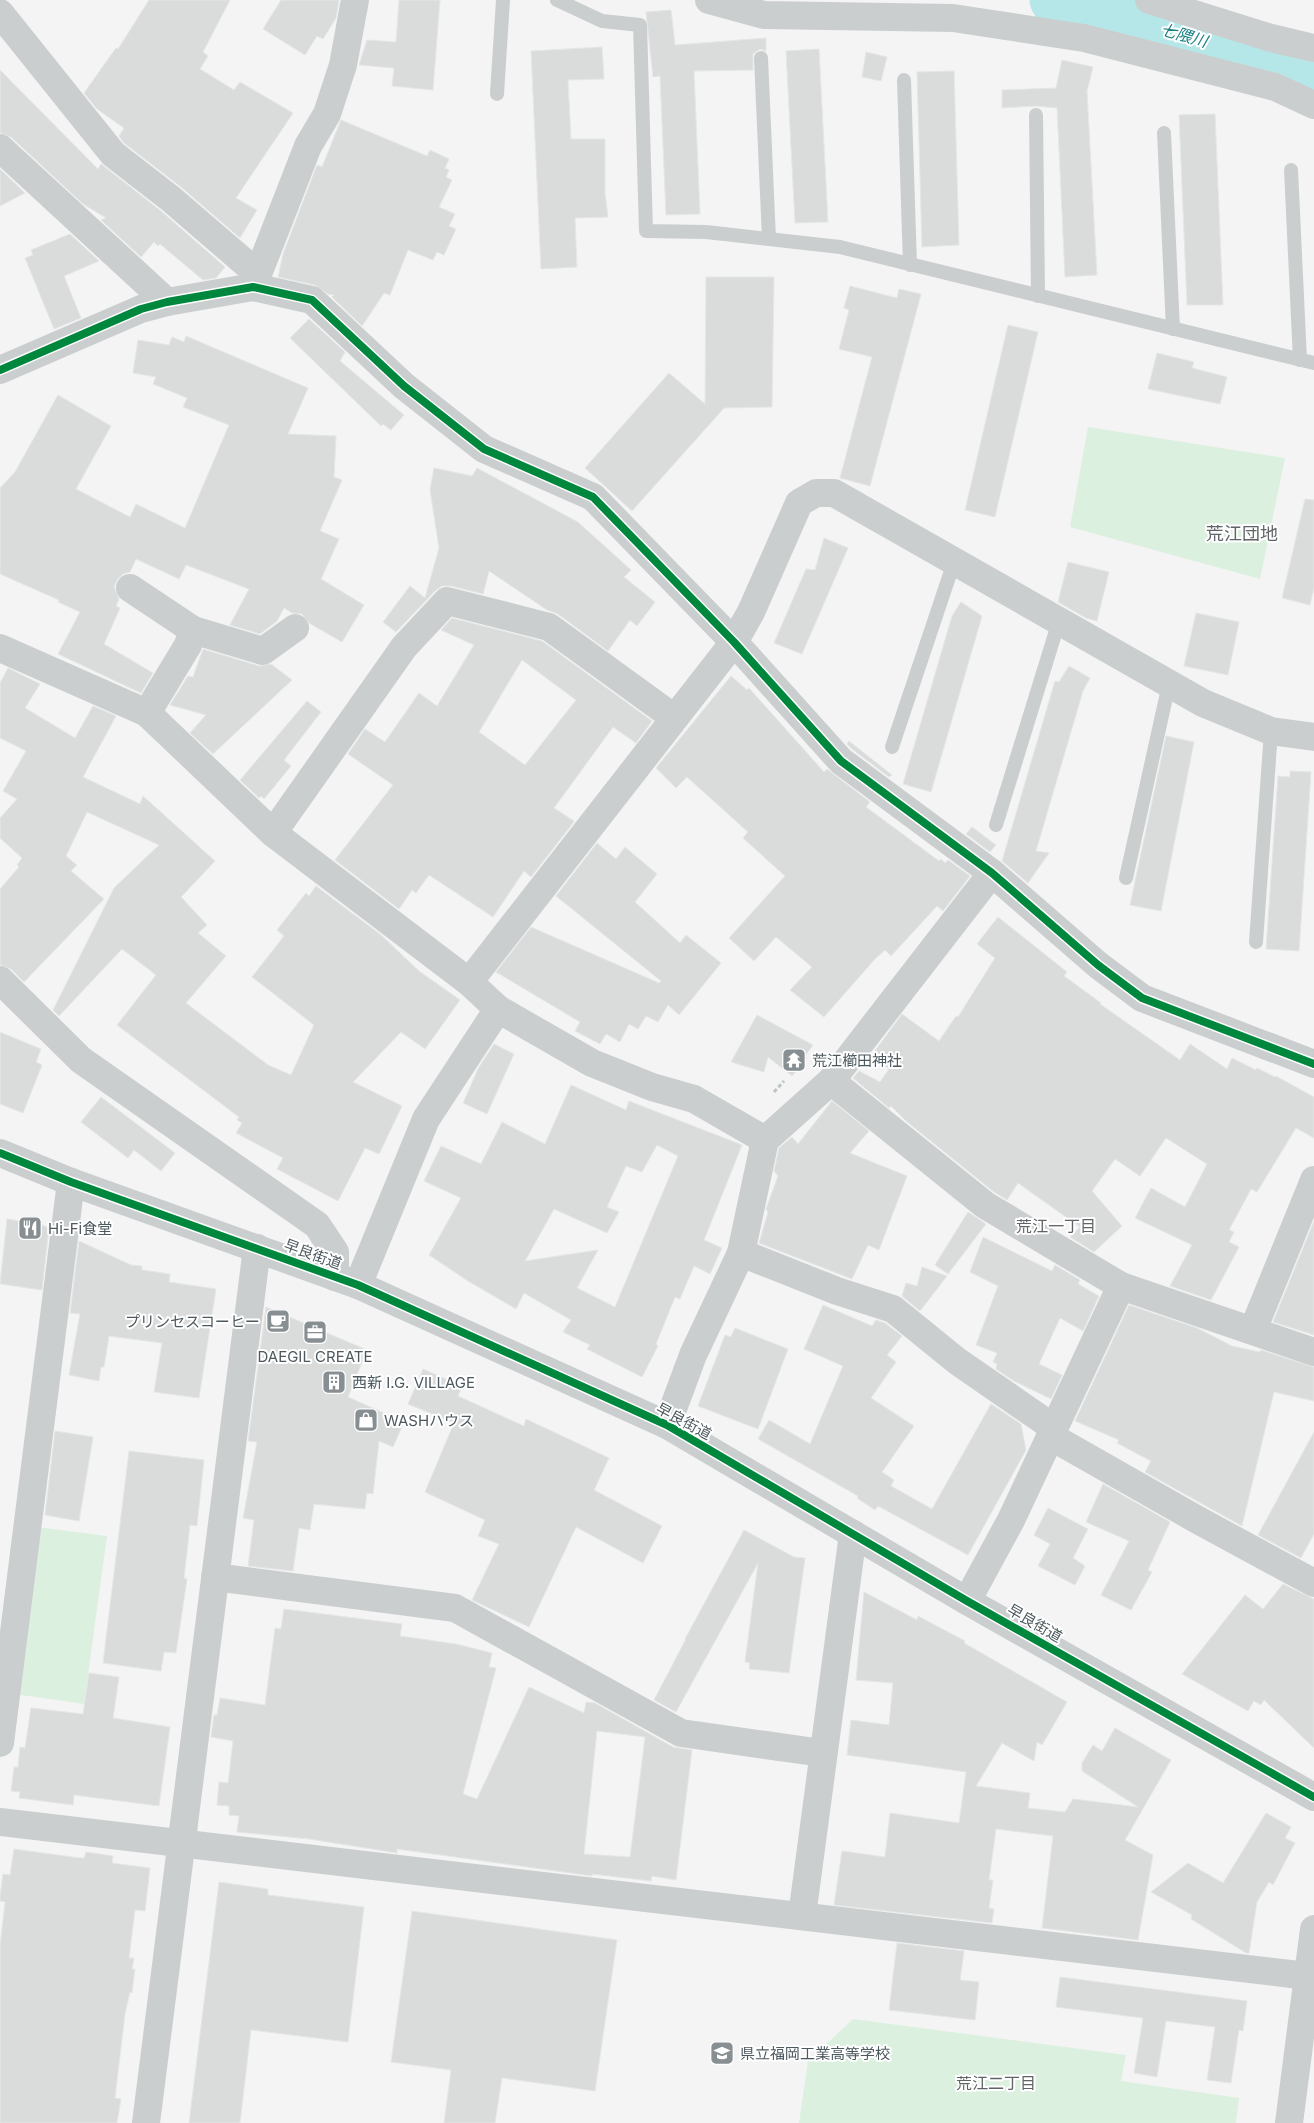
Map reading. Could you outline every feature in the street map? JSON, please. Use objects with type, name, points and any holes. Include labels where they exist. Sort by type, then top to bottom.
[{"type":"street","points":[[256,281],[308,146],[326,114],[343,65],[355,0]]},
{"type":"street","points":[[709,0],[764,15],[953,18],[1084,38],[1275,87],[1314,105]]},
{"type":"street","points":[[1149,0],[1271,38],[1314,48]]},
{"type":"street","points":[[0,13],[112,154],[171,198],[256,281],[312,300],[404,386],[484,449],[593,498],[734,642],[841,761],[992,873],[1098,965],[1142,998],[1314,1064]]},
{"type":"street","points":[[0,148],[167,302]]},
{"type":"street","points":[[0,370],[141,309],[256,281]]},
{"type":"street","points":[[470,982],[673,717],[734,642],[751,612],[799,503],[816,493],[834,493],[1203,703],[1271,731],[1314,737]]},
{"type":"street","points":[[130,588],[193,630],[263,651],[295,628]]},
{"type":"street","points":[[273,832],[404,647],[447,601],[549,627],[673,717]]},
{"type":"street","points":[[147,713],[188,644],[193,630]]},
{"type":"street","points":[[0,648],[147,713],[273,832],[470,982],[498,1009],[592,1063],[652,1087],[694,1099],[765,1140]]},
{"type":"street","points":[[666,1425],[694,1355],[741,1253],[765,1140],[831,1081],[992,873]]},
{"type":"street","points":[[0,980],[81,1060],[317,1225],[335,1252],[346,1281]]},
{"type":"street","points":[[346,1281],[426,1120],[498,1009]]},
{"type":"street","points":[[831,1081],[985,1205],[1121,1286],[1314,1352]]},
{"type":"street","name":"早良街道","points":[[0,1153],[71,1182],[346,1281],[666,1425],[967,1600],[1314,1797]]},
{"type":"street","points":[[1253,1330],[1314,1180]]},
{"type":"street","points":[[0,1744],[10,1587],[71,1182]]},
{"type":"street","points":[[146,2123],[256,1248]]},
{"type":"street","points":[[741,1253],[837,1291],[893,1309],[957,1361],[1052,1432],[1196,1519],[1314,1583]]},
{"type":"street","points":[[967,1600],[1011,1520],[1121,1286]]},
{"type":"street","points":[[802,1916],[822,1753],[853,1534]]},
{"type":"street","points":[[215,1577],[455,1608],[681,1733],[822,1753]]},
{"type":"street","points":[[0,1822],[1308,1976]]},
{"type":"street","points":[[1289,2123],[1314,1929]]},
{"type":"lane","points":[[497,94],[503,0]]},
{"type":"lane","points":[[557,0],[602,21],[640,26],[646,231],[706,232],[840,247],[1314,363]]},
{"type":"lane","points":[[760,58],[769,239]]},
{"type":"lane","points":[[904,80],[910,265]]},
{"type":"lane","points":[[1036,115],[1038,296]]},
{"type":"lane","points":[[1164,133],[1174,329]]},
{"type":"lane","points":[[1291,170],[1300,360]]},
{"type":"lane","points":[[892,747],[954,562]]},
{"type":"lane","points":[[996,825],[1059,621]]},
{"type":"lane","points":[[1126,878],[1169,684]]},
{"type":"lane","points":[[1256,942],[1271,731]]},
{"type":"green space","points":[[1088,427],[1285,458],[1260,579],[1070,527]]},
{"type":"green space","points":[[37,1527],[107,1536],[84,1704],[14,1694]]},
{"type":"green space","points":[[853,2019],[1126,2055],[1121,2081],[1239,2098],[1236,2123],[799,2123],[808,2061]]},
{"type":"building","points":[[149,0],[230,0],[203,52],[208,56],[200,69],[234,90],[240,82],[293,113],[236,198],[257,210],[240,238],[181,187],[124,143],[119,136],[124,128],[97,109],[84,93],[116,48],[118,49]]},
{"type":"building","points":[[281,0],[339,0],[336,18],[323,39],[317,36],[305,55],[263,29]]},
{"type":"building","points":[[399,0],[440,0],[433,90],[392,86],[394,68],[359,65],[367,40],[396,42]]},
{"type":"building","points":[[671,10],[675,45],[766,38],[766,51],[760,49],[753,54],[753,70],[694,71],[700,214],[666,215],[660,76],[653,77],[646,12]]},
{"type":"building","points":[[602,47],[604,79],[568,80],[571,139],[605,139],[605,193],[608,217],[575,218],[577,267],[541,269],[531,51]]},
{"type":"building","points":[[819,49],[828,222],[795,223],[786,51]]},
{"type":"building","points":[[866,52],[887,57],[881,81],[862,77]]},
{"type":"building","points":[[1062,60],[1093,67],[1087,91],[1097,275],[1065,277],[1057,108],[1036,106],[1002,108],[1002,90],[1056,88]]},
{"type":"building","points":[[0,70],[98,169],[101,164],[161,211],[225,267],[216,278],[203,280],[160,244],[158,246],[154,242],[141,257],[101,220],[106,218],[83,204],[11,137],[0,133]]},
{"type":"building","points":[[954,71],[959,245],[922,247],[917,72]]},
{"type":"building","points":[[1215,114],[1223,305],[1187,305],[1179,115]]},
{"type":"building","points":[[341,120],[427,156],[430,150],[449,159],[445,168],[449,170],[446,177],[452,180],[439,207],[455,214],[449,226],[456,229],[444,255],[437,252],[433,260],[408,250],[390,295],[384,293],[362,326],[332,297],[334,295],[328,294],[315,285],[278,277],[283,254],[317,165],[322,167]]},
{"type":"building","points":[[0,169],[25,193],[0,206]]},
{"type":"building","points":[[70,234],[99,261],[64,276],[81,318],[54,329],[25,258],[33,255],[31,250]]},
{"type":"building","points":[[706,277],[774,277],[772,407],[724,408],[632,511],[585,468],[669,373],[705,404]]},
{"type":"building","points":[[850,286],[897,298],[899,289],[921,294],[870,486],[840,478],[872,357],[839,349],[849,310],[844,308]]},
{"type":"building","points":[[309,319],[345,352],[340,361],[404,415],[391,430],[383,424],[381,426],[290,338]]},
{"type":"building","points":[[1008,325],[1038,332],[995,517],[965,510]]},
{"type":"building","points":[[186,336],[308,388],[288,434],[336,436],[334,477],[342,480],[320,531],[339,539],[321,579],[364,605],[342,642],[309,623],[302,614],[292,613],[284,608],[277,621],[260,634],[230,625],[249,589],[186,565],[179,579],[136,559],[130,572],[123,574],[117,580],[114,587],[119,599],[116,606],[120,608],[104,644],[153,673],[141,693],[58,654],[80,612],[58,602],[59,600],[0,574],[0,488],[15,472],[58,395],[111,426],[76,489],[130,517],[136,504],[185,528],[229,425],[183,407],[187,398],[153,384],[156,377],[133,373],[138,340],[169,345],[172,337],[184,342]]},
{"type":"building","points":[[1157,353],[1194,362],[1192,368],[1227,377],[1220,404],[1148,389]]},
{"type":"building","points":[[434,468],[472,476],[477,468],[578,522],[631,570],[624,577],[655,602],[637,626],[630,620],[608,651],[558,614],[547,610],[489,571],[483,594],[451,586],[442,586],[396,632],[383,622],[410,586],[425,598],[439,548],[430,490]]},
{"type":"building","points":[[1305,499],[1314,500],[1314,588],[1310,605],[1282,598]]},
{"type":"building","points":[[824,538],[848,548],[802,654],[774,643],[806,569],[815,570]]},
{"type":"building","points":[[1068,562],[1109,572],[1097,621],[1086,618],[1058,602]]},
{"type":"building","points":[[961,602],[982,616],[931,792],[903,784],[952,616]]},
{"type":"building","points":[[1196,613],[1239,622],[1228,675],[1184,666]]},
{"type":"building","points":[[452,618],[542,641],[652,721],[636,743],[613,727],[554,808],[574,821],[573,823],[531,877],[524,871],[493,917],[429,875],[416,893],[412,890],[399,909],[335,860],[393,785],[348,754],[365,729],[385,742],[419,693],[437,706],[474,645],[441,630]],"holes":[[[522,660],[576,700],[525,765],[479,732]]]},
{"type":"building","points":[[203,649],[259,666],[271,664],[292,680],[213,754],[190,733],[206,715],[170,705],[188,676],[193,677]]},
{"type":"building","points":[[1069,666],[1090,678],[1083,691],[1036,851],[1049,853],[1028,883],[1002,861],[1055,681],[1059,682]]},
{"type":"building","points":[[8,668],[40,684],[25,708],[75,738],[93,706],[116,716],[83,777],[140,804],[143,796],[215,861],[181,897],[207,925],[198,933],[226,956],[186,1003],[268,1065],[291,1075],[314,1025],[252,977],[284,936],[277,930],[306,893],[309,896],[316,886],[381,935],[419,971],[460,1000],[425,1049],[401,1032],[353,1082],[402,1106],[379,1154],[365,1148],[338,1201],[277,1169],[283,1158],[236,1133],[242,1123],[237,1120],[239,1117],[117,1025],[156,975],[122,949],[59,1016],[53,1010],[114,888],[159,845],[87,812],[66,856],[77,865],[71,871],[104,899],[24,982],[11,969],[0,965],[0,889],[19,867],[17,865],[22,858],[0,838],[0,818],[17,799],[3,791],[26,751],[0,738],[0,683]]},
{"type":"building","points":[[731,676],[747,690],[749,688],[824,772],[827,769],[870,802],[866,807],[939,861],[941,859],[945,863],[948,860],[970,876],[943,911],[937,906],[891,956],[885,950],[824,1017],[790,990],[812,967],[776,937],[754,961],[729,938],[785,876],[743,838],[748,832],[687,777],[676,788],[656,768]]},
{"type":"building","points":[[307,701],[321,712],[284,760],[291,766],[264,799],[261,796],[259,798],[240,780]]},
{"type":"building","points":[[1166,736],[1194,742],[1161,911],[1130,905]]},
{"type":"building","points":[[849,741],[892,775],[889,777],[852,749],[847,744]]},
{"type":"building","points":[[1290,771],[1311,772],[1299,951],[1266,949],[1278,776],[1290,777]]},
{"type":"building","points":[[972,827],[996,845],[990,852],[966,834]]},
{"type":"building","points":[[597,843],[616,859],[625,847],[657,874],[635,902],[680,943],[686,935],[721,963],[679,1015],[668,1005],[658,1022],[646,1016],[638,1029],[629,1024],[620,1042],[606,1034],[600,1044],[575,1031],[580,1022],[496,972],[531,927],[659,983],[661,981],[556,896]]},
{"type":"building","points":[[998,917],[1067,972],[1064,976],[1100,1004],[1180,1060],[1190,1044],[1227,1069],[1232,1058],[1256,1070],[1257,1068],[1276,1076],[1314,1097],[1314,1138],[1296,1128],[1257,1192],[1251,1189],[1229,1230],[1234,1232],[1229,1242],[1239,1247],[1211,1300],[1170,1286],[1192,1245],[1135,1218],[1151,1188],[1185,1207],[1207,1164],[1166,1138],[1140,1176],[1115,1159],[1092,1191],[1122,1226],[1094,1252],[1070,1237],[1080,1227],[1018,1183],[1007,1200],[994,1192],[906,1121],[891,1106],[889,1108],[853,1078],[859,1071],[880,1082],[889,1069],[872,1055],[902,1014],[939,1041],[956,1016],[958,1017],[995,958],[977,944]]},
{"type":"building","points":[[757,1015],[813,1045],[805,1056],[807,1058],[792,1076],[768,1057],[764,1072],[731,1062]]},
{"type":"building","points":[[0,1032],[41,1049],[36,1062],[42,1065],[23,1113],[0,1104]]},
{"type":"building","points":[[494,1044],[514,1054],[487,1114],[463,1103],[479,1067]]},
{"type":"building","points":[[571,1085],[626,1110],[629,1101],[742,1145],[704,1240],[722,1248],[710,1274],[694,1266],[680,1299],[675,1297],[656,1344],[658,1346],[642,1377],[587,1349],[590,1345],[563,1332],[571,1320],[524,1293],[516,1309],[468,1281],[429,1255],[461,1198],[424,1181],[441,1146],[481,1164],[502,1122],[545,1144]],"holes":[[[657,1145],[678,1156],[615,1307],[577,1288],[598,1250],[525,1261],[554,1209],[607,1233],[619,1212],[607,1207],[626,1166],[642,1172]]]},
{"type":"building","points":[[101,1097],[175,1153],[161,1171],[134,1150],[128,1158],[81,1122]]},
{"type":"building","points":[[832,1101],[869,1131],[850,1153],[907,1176],[879,1250],[868,1245],[852,1279],[759,1243],[768,1212],[766,1209],[778,1176],[774,1171],[779,1148],[792,1137],[798,1144]]},
{"type":"building","points":[[968,1212],[986,1224],[948,1274],[935,1265]]},
{"type":"building","points":[[7,1219],[40,1224],[49,1228],[42,1290],[0,1284]]},
{"type":"building","points":[[1314,1221],[1314,1335],[1273,1322]]},
{"type":"building","points":[[983,1237],[1052,1271],[1055,1265],[1080,1280],[1078,1284],[1099,1296],[1083,1331],[1060,1318],[1039,1364],[1062,1375],[1051,1399],[1014,1381],[996,1369],[997,1364],[993,1362],[997,1353],[976,1345],[998,1286],[970,1272]]},
{"type":"building","points":[[79,1241],[131,1265],[142,1266],[142,1270],[170,1274],[169,1282],[216,1289],[199,1398],[154,1392],[162,1343],[109,1336],[104,1367],[101,1367],[99,1381],[69,1375],[80,1314],[70,1313]]},
{"type":"building","points":[[922,1267],[947,1276],[920,1311],[902,1296],[906,1283],[917,1286]]},
{"type":"building","points":[[823,1305],[872,1326],[876,1320],[885,1323],[902,1336],[887,1355],[896,1362],[871,1398],[914,1426],[882,1472],[894,1480],[891,1486],[932,1509],[991,1404],[1021,1424],[1026,1450],[968,1555],[878,1506],[875,1510],[857,1498],[858,1496],[758,1439],[769,1420],[810,1444],[843,1366],[804,1349]]},
{"type":"building","points":[[1129,1305],[1197,1328],[1232,1346],[1260,1352],[1261,1350],[1314,1367],[1314,1401],[1274,1392],[1242,1526],[1145,1472],[1151,1461],[1117,1443],[1119,1440],[1075,1421]]},
{"type":"building","points":[[266,1307],[367,1350],[348,1397],[404,1422],[393,1447],[379,1441],[373,1494],[367,1493],[365,1509],[314,1504],[310,1530],[299,1528],[293,1571],[248,1566],[254,1520],[243,1518],[257,1442],[248,1441]]},
{"type":"building","points":[[735,1328],[788,1349],[758,1429],[698,1406],[725,1335],[731,1337]]},
{"type":"building","points":[[423,1369],[462,1386],[458,1396],[524,1426],[526,1419],[609,1458],[594,1490],[662,1526],[643,1563],[576,1527],[529,1627],[472,1600],[499,1544],[478,1536],[485,1520],[425,1492],[454,1423],[408,1404]]},
{"type":"building","points":[[55,1431],[93,1437],[79,1521],[45,1515]]},
{"type":"building","points":[[1314,1432],[1314,1534],[1301,1558],[1258,1535]]},
{"type":"building","points":[[129,1451],[204,1460],[197,1526],[190,1525],[184,1578],[187,1579],[176,1653],[164,1652],[161,1671],[103,1663]]},
{"type":"building","points":[[1103,1484],[1170,1522],[1148,1570],[1152,1572],[1131,1610],[1101,1595],[1129,1541],[1086,1522]]},
{"type":"building","points":[[1048,1508],[1088,1529],[1073,1558],[1085,1566],[1075,1585],[1038,1566],[1050,1544],[1034,1535]]},
{"type":"building","points":[[744,1530],[794,1557],[805,1558],[789,1673],[749,1669],[750,1663],[745,1662],[758,1563],[676,1712],[654,1700]]},
{"type":"building","points":[[1283,1584],[1314,1599],[1314,1748],[1264,1700],[1261,1705],[1254,1701],[1248,1711],[1182,1674],[1245,1595],[1263,1609]]},
{"type":"building","points":[[864,1592],[917,1620],[918,1616],[965,1641],[964,1643],[1067,1702],[1042,1745],[1037,1742],[1034,1761],[1002,1743],[976,1786],[1030,1793],[1028,1808],[1065,1812],[1073,1799],[1138,1807],[1082,1771],[1082,1763],[1093,1745],[1102,1751],[1115,1728],[1171,1760],[1125,1840],[1153,1855],[1138,1940],[1042,1928],[1053,1836],[996,1829],[989,1880],[993,1880],[989,1908],[994,1909],[992,1923],[834,1905],[842,1851],[885,1857],[890,1813],[959,1823],[966,1772],[847,1755],[851,1720],[889,1725],[893,1683],[856,1680]]},
{"type":"building","points":[[284,1609],[402,1624],[400,1636],[456,1644],[492,1653],[489,1667],[496,1668],[463,1794],[477,1799],[529,1687],[584,1713],[586,1702],[595,1703],[673,1747],[692,1750],[676,1880],[652,1876],[651,1881],[592,1874],[592,1876],[397,1849],[397,1853],[309,1839],[237,1832],[239,1816],[229,1815],[229,1806],[217,1805],[219,1782],[228,1783],[233,1741],[211,1737],[214,1715],[217,1715],[220,1698],[265,1705],[275,1628],[281,1629]],"holes":[[[597,1731],[645,1737],[630,1857],[584,1854]]]},
{"type":"building","points":[[89,1673],[119,1677],[113,1718],[170,1727],[159,1806],[74,1795],[73,1805],[19,1798],[20,1792],[11,1791],[14,1767],[18,1767],[20,1747],[25,1748],[31,1708],[83,1714]]},
{"type":"building","points":[[1266,1813],[1291,1827],[1285,1838],[1295,1843],[1273,1885],[1269,1882],[1257,1902],[1249,1953],[1246,1953],[1191,1919],[1192,1915],[1151,1892],[1188,1863],[1223,1883]]},
{"type":"building","points":[[14,1849],[80,1858],[84,1858],[86,1852],[113,1856],[112,1863],[150,1868],[145,1911],[135,1910],[129,1958],[134,1958],[132,1969],[135,1969],[132,1993],[130,1992],[125,2014],[115,2098],[121,2099],[117,2123],[0,2123],[0,1946],[5,1902],[0,1901],[0,1896],[3,1874],[10,1875]]},
{"type":"building","points":[[219,1882],[268,1889],[268,1895],[364,1907],[348,2042],[251,2030],[240,2123],[189,2123]]},
{"type":"building","points":[[412,1911],[617,1940],[595,2091],[502,2078],[495,2123],[444,2123],[451,2070],[391,2062]]},
{"type":"building","points":[[897,1943],[964,1951],[960,1980],[979,1982],[975,2020],[889,2010]]},
{"type":"building","points":[[1060,1977],[1247,2001],[1243,2031],[1239,2030],[1231,2083],[1207,2080],[1215,2027],[1166,2021],[1157,2077],[1134,2073],[1143,2018],[1056,2007]]},
{"type":"waterway","name":"七隈川","points":[[1054,0],[1069,1],[1314,73]]},
{"type":"cycle path","points":[[0,370],[141,309],[167,302],[253,287],[312,300],[404,386],[484,449],[593,497],[734,642],[841,761],[992,873],[1098,965],[1142,998],[1314,1064]]},
{"type":"cycle path","points":[[0,1153],[71,1182],[358,1285],[667,1425],[967,1601],[1314,1797]]},
{"type":"place","name":"荒江櫛田神社","points":[[794,1060]]},
{"type":"place","name":"Hi-Fi食堂","points":[[30,1228]]},
{"type":"place","name":"プリンセスコーヒー","points":[[278,1321]]},
{"type":"place","name":"DAEGIL CREATE","points":[[315,1332]]},
{"type":"place","name":"西新 I.G. VILLAGE","points":[[334,1382]]},
{"type":"place","name":"WASHハウス","points":[[366,1420]]},
{"type":"place","name":"県立福岡工業高等学校","points":[[722,2053]]},
{"type":"district","name":"荒江団地","points":[[1242,533]]},
{"type":"district","name":"荒江一丁目","points":[[1056,1226]]},
{"type":"district","name":"荒江二丁目","points":[[996,2083]]}]
